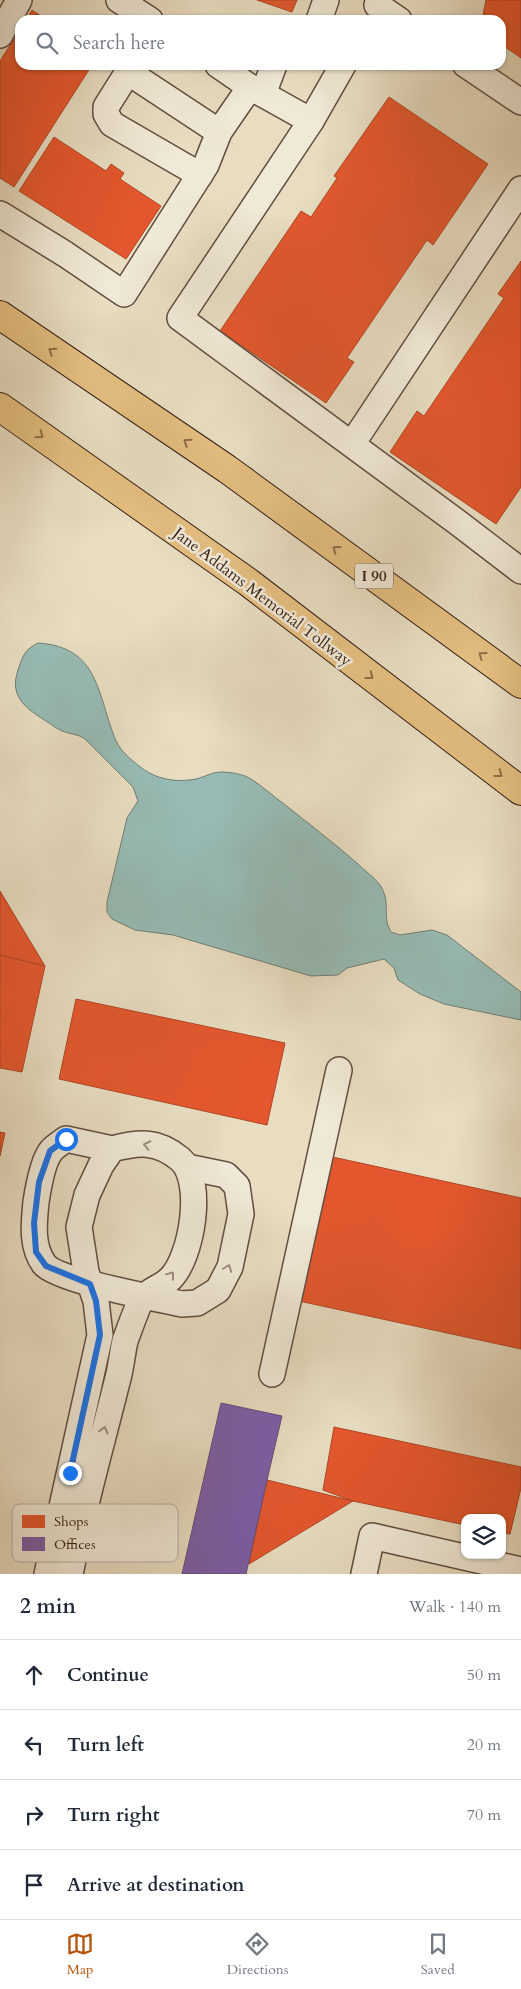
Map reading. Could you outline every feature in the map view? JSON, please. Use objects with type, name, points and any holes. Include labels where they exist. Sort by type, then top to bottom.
[{"type":"highway","name":"I 90","points":[[0,315],[228,469],[521,684]]},
{"type":"highway","name":"Jane Addams Memorial Tollway","points":[[0,407],[248,582],[521,791]]},
{"type":"street","points":[[0,35],[19,0]]},
{"type":"street","points":[[119,0],[142,15]]},
{"type":"street","points":[[322,15],[326,0]]},
{"type":"street","points":[[375,8],[389,15]]},
{"type":"street","points":[[129,70],[106,106],[106,114],[112,124],[200,176]]},
{"type":"street","points":[[131,70],[219,132]]},
{"type":"street","points":[[226,70],[310,121]]},
{"type":"street","points":[[0,214],[65,254],[124,294],[200,176],[219,132],[257,90],[271,70]]},
{"type":"street","points":[[340,70],[310,121],[180,318],[521,571]]},
{"type":"street","points":[[473,70],[521,102]]},
{"type":"street","points":[[352,444],[521,189]]},
{"type":"street","points":[[272,1374],[339,1070]]},
{"type":"street","points":[[86,1504],[118,1381],[125,1341],[142,1299],[146,1296],[171,1278],[188,1246],[194,1213],[193,1180],[185,1163],[168,1149],[137,1143],[112,1149],[66,1139],[50,1151],[39,1182],[34,1223],[36,1252],[46,1266],[90,1284],[146,1296],[182,1304],[197,1303],[218,1290],[230,1267],[241,1214],[237,1186],[226,1174],[187,1167]]},
{"type":"street","points":[[63,1504],[100,1335],[96,1301],[86,1272],[78,1227],[86,1195],[101,1165],[112,1149]]},
{"type":"street","points":[[364,1574],[372,1536],[521,1570]]},
{"type":"water","points":[[38,643],[58,646],[74,654],[85,664],[93,676],[116,741],[126,755],[139,766],[159,777],[173,780],[196,779],[221,772],[228,772],[251,779],[331,841],[378,882],[384,892],[388,926],[391,932],[400,935],[432,930],[447,935],[521,992],[521,1020],[444,1004],[420,994],[398,980],[394,968],[384,959],[347,968],[338,975],[311,976],[173,935],[135,930],[112,919],[107,912],[107,902],[127,818],[138,801],[133,787],[84,738],[58,729],[26,706],[17,694],[16,679],[21,661],[30,648]]},
{"type":"building: Shops","points":[[257,0],[297,0],[292,12]]},
{"type":"building: Shops","points":[[486,0],[521,0],[521,58],[506,48],[506,15],[483,15]]},
{"type":"building: Shops","points":[[32,10],[40,15],[29,15]]},
{"type":"building: Shops","points":[[15,38],[15,70],[89,70],[14,187],[0,178],[0,61]]},
{"type":"building: Shops","points":[[389,97],[488,164],[433,245],[427,240],[347,358],[354,362],[326,403],[220,331],[301,211],[311,217],[337,178],[334,176]]},
{"type":"building: Shops","points":[[54,137],[106,171],[111,164],[124,173],[120,179],[161,206],[126,259],[19,191]]},
{"type":"building: Shops","points":[[521,261],[521,487],[496,524],[390,452],[417,411],[424,416],[504,298],[498,294]]},
{"type":"building: Shops","points":[[0,891],[45,966],[0,955]]},
{"type":"building: Shops","points":[[0,955],[45,966],[22,1072],[0,1068]]},
{"type":"building: Shops","points":[[76,999],[285,1043],[267,1125],[59,1079]]},
{"type":"building: Shops","points":[[0,1132],[5,1133],[0,1156]]},
{"type":"building: Shops","points":[[328,1156],[521,1198],[521,1349],[285,1298]]},
{"type":"building: Shops","points":[[334,1427],[521,1467],[521,1488],[510,1534],[506,1534],[506,1514],[461,1514],[461,1524],[353,1501],[323,1490]]},
{"type":"building: Shops","points":[[267,1480],[353,1501],[249,1564]]},
{"type":"building: Offices","points":[[221,1403],[282,1416],[246,1574],[182,1574]]},
{"type":"route","points":[[66,1139],[50,1151],[39,1182],[34,1223],[36,1252],[46,1266],[90,1284],[96,1301],[100,1335],[70,1473]]}]
